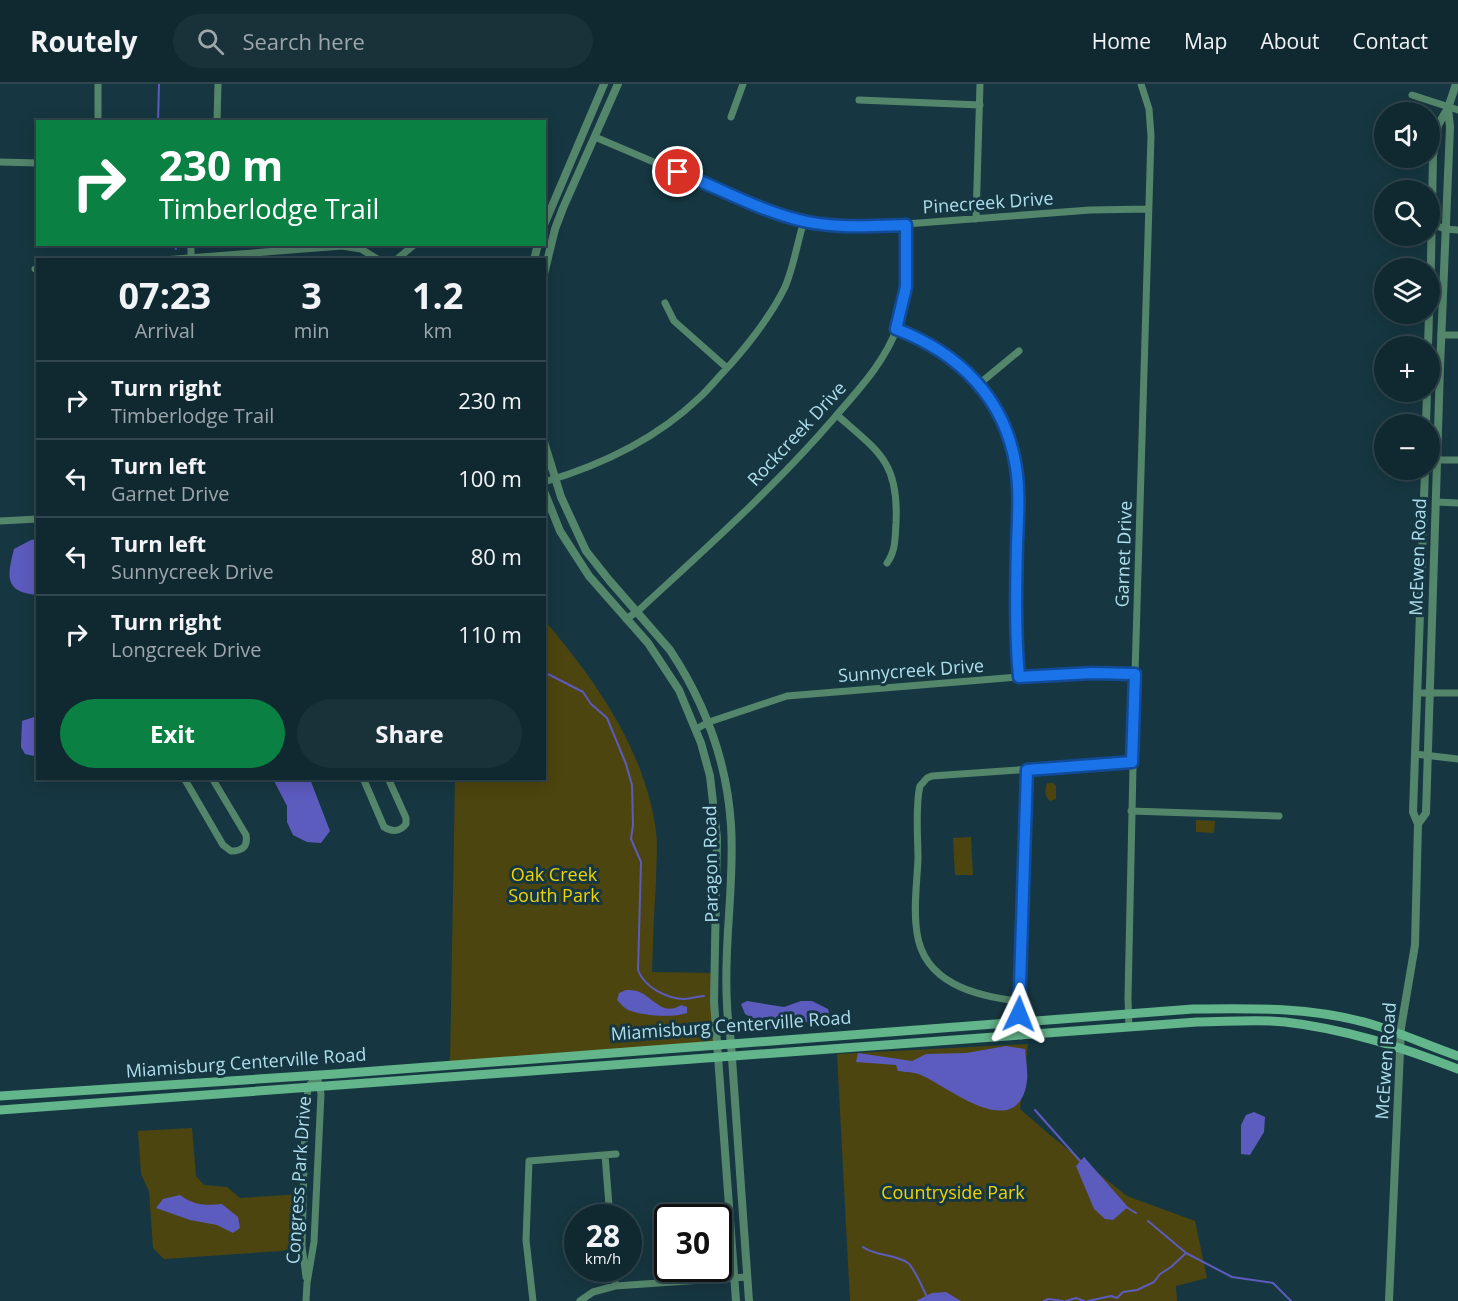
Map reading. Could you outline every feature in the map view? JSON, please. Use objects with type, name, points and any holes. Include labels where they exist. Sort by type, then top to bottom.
[{"type":"main road","name":"Miamisburg Centerville Road","points":[[0,1096],[183,1085],[1192,1009],[1294,1010],[1369,1023],[1458,1056]]},
{"type":"main road","name":"Miamisburg Centerville Road","points":[[0,1110],[1197,1022],[1282,1022],[1342,1030],[1401,1047],[1458,1070]]},
{"type":"main road","points":[[886,1031],[887,1045]]},
{"type":"main road","points":[[555,1057],[556,1070]]},
{"type":"main road","points":[[183,1085],[183,1097]]},
{"type":"street","points":[[98,84],[98,120]]},
{"type":"street","points":[[217,120],[218,84]]},
{"type":"street","points":[[546,220],[604,84]]},
{"type":"street","points":[[546,266],[563,208],[618,84]]},
{"type":"street","points":[[731,117],[743,84]]},
{"type":"street","points":[[976,219],[980,84]]},
{"type":"street","name":"Garnet Drive","points":[[1129,1027],[1132,762],[1149,209],[1150,122],[1146,96],[1141,84]]},
{"type":"street","name":"McEwen Road","points":[[1433,180],[1433,156],[1438,125],[1448,108],[1456,84]]},
{"type":"street","points":[[1412,95],[1458,110]]},
{"type":"street","points":[[859,100],[980,105]]},
{"type":"street","name":"McEwen Road","points":[[1437,414],[1450,128],[1448,108]]},
{"type":"street","name":"Pinecreek Drive","points":[[595,137],[750,203],[804,221],[847,226],[906,225],[1119,208],[1149,209]]},
{"type":"street","points":[[0,162],[36,163]]},
{"type":"street","points":[[546,481],[604,461],[648,438],[700,398],[760,329],[777,302],[791,270],[804,221]]},
{"type":"street","name":"Rockcreek Drive","points":[[626,618],[638,611],[800,458],[879,363],[896,329],[906,287],[906,225]]},
{"type":"street","points":[[1440,227],[1458,230]]},
{"type":"street","points":[[191,246],[191,258],[342,246],[361,249],[376,258]]},
{"type":"street","points":[[398,258],[413,246]]},
{"type":"street","points":[[665,303],[674,321],[727,368]]},
{"type":"street","points":[[896,329],[944,352],[979,384],[993,405],[1010,441],[1016,465],[1019,497],[1016,629],[1019,677]]},
{"type":"street","points":[[1441,335],[1458,334]]},
{"type":"street","points":[[979,384],[1019,351]]},
{"type":"street","points":[[837,415],[876,449],[892,474],[897,496],[896,527],[894,551],[887,563]]},
{"type":"street","name":"Paragon Road","points":[[546,449],[570,520],[586,551],[638,611],[680,665],[709,722],[718,753],[731,826],[727,1004],[749,1301]]},
{"type":"street","points":[[1440,460],[1458,460]]},
{"type":"street","name":"McEwen Road","points":[[1389,1301],[1401,1033],[1415,945],[1418,824],[1413,812],[1425,480]]},
{"type":"street","name":"McEwen Road","points":[[1418,824],[1426,813],[1437,502],[1435,480]]},
{"type":"street","name":"Paragon Road","points":[[546,496],[560,531],[571,550],[589,576],[648,643],[679,690],[701,743],[714,796],[717,838],[714,982],[736,1301]]},
{"type":"street","points":[[1437,502],[1458,503]]},
{"type":"street","points":[[0,521],[36,519]]},
{"type":"street","name":"Sunnycreek Drive","points":[[696,729],[709,722],[787,696],[1019,677],[1092,673],[1135,674]]},
{"type":"street","points":[[1417,693],[1458,693]]},
{"type":"street","points":[[1415,754],[1458,759]]},
{"type":"street","points":[[1018,1001],[986,996],[958,986],[936,972],[922,953],[916,920],[919,790],[922,782],[932,776],[1132,762]]},
{"type":"street","points":[[1021,1036],[1018,1001],[1027,770]]},
{"type":"street","points":[[185,780],[223,844],[231,851],[239,851],[247,842],[246,835],[213,780]]},
{"type":"street","points":[[364,780],[384,827],[396,831],[403,828],[406,818],[389,780]]},
{"type":"street","points":[[1131,811],[1279,816]]},
{"type":"street","name":"Congress Park Drive","points":[[306,1301],[314,1242],[320,1087],[317,1075]]},
{"type":"street","name":"Congress Park Drive","points":[[307,1283],[302,1246],[305,1124],[308,1087],[317,1075]]},
{"type":"street","points":[[532,1301],[526,1240],[529,1161],[616,1154]]},
{"type":"street","points":[[605,1155],[609,1204]]},
{"type":"street","points":[[580,1301],[593,1292],[615,1286],[747,1276]]},
{"type":"street","points":[[615,1282],[615,1286]]},
{"type":"green space","name":"Oak Creek South Park","points":[[546,622],[600,692],[616,718],[641,772],[650,801],[657,843],[652,972],[714,973],[718,1045],[450,1064],[455,780],[546,780]]},
{"type":"green space","points":[[1047,783],[1053,783],[1056,786],[1056,799],[1050,801],[1047,797],[1045,791]]},
{"type":"green space","points":[[1196,820],[1215,821],[1214,833],[1196,832]]},
{"type":"green space","points":[[971,837],[973,875],[955,875],[953,838]]},
{"type":"green space","name":"Countryside Park","points":[[1028,1044],[1020,1109],[1127,1196],[1195,1221],[1207,1278],[1176,1286],[1177,1301],[850,1301],[837,1054]]},
{"type":"green space","points":[[192,1128],[196,1176],[204,1185],[227,1187],[240,1198],[303,1194],[302,1246],[281,1251],[164,1259],[153,1248],[149,1191],[141,1174],[138,1131]]},
{"type":"shaded area","points":[[36,539],[36,595],[18,590],[13,586],[10,575],[14,549]]},
{"type":"shaded area","points":[[36,716],[36,755],[25,754],[21,747],[22,721]]},
{"type":"shaded area","points":[[274,780],[310,780],[330,831],[321,843],[307,842],[293,835],[287,822],[287,806]]},
{"type":"shaded area","points":[[626,990],[637,991],[668,1009],[681,1005],[687,1007],[687,1013],[658,1016],[628,1010],[617,1000],[619,993]]},
{"type":"shaded area","points":[[747,1001],[784,1007],[801,1001],[812,1001],[828,1009],[829,1013],[821,1021],[783,1024],[770,1028],[745,1014],[741,1004]]},
{"type":"shaded area","points":[[1006,1046],[1025,1049],[1027,1073],[1026,1087],[1019,1102],[1008,1110],[994,1110],[979,1106],[921,1075],[898,1071],[896,1065],[856,1062],[858,1053],[912,1061],[926,1054],[966,1053]]},
{"type":"shaded area","points":[[1254,1112],[1265,1117],[1264,1132],[1250,1155],[1241,1154],[1241,1125],[1246,1115]]},
{"type":"shaded area","points":[[1084,1157],[1128,1207],[1113,1220],[1105,1219],[1094,1209],[1076,1166]]},
{"type":"shaded area","points":[[180,1195],[200,1204],[222,1204],[238,1217],[240,1228],[233,1233],[217,1225],[190,1220],[156,1208],[163,1199]]},
{"type":"shaded area","points":[[946,1292],[961,1301],[916,1301],[932,1293]]},
{"type":"waterway","points":[[158,120],[159,84]]},
{"type":"waterway","points":[[546,673],[583,692],[591,704],[607,718],[626,764],[632,785],[631,839],[641,862],[638,970],[651,987],[671,997],[685,999],[704,996]]},
{"type":"waterway","points":[[1035,1110],[1082,1163]]},
{"type":"waterway","points":[[1126,1207],[1136,1213]]},
{"type":"waterway","points":[[1148,1221],[1186,1253],[1232,1277],[1273,1283],[1291,1301]]},
{"type":"waterway","points":[[863,1247],[908,1263],[929,1301]]},
{"type":"waterway","points":[[1088,1301],[1111,1296],[1117,1298],[1123,1292],[1137,1290],[1154,1282],[1160,1274],[1186,1253]]},
{"type":"waterway","points":[[1066,1301],[1076,1298],[1084,1301]]},
{"type":"waterway","points":[[1044,1301],[1048,1299],[1063,1301]]},
{"type":"route","points":[[678,172],[767,210],[795,219],[847,226],[906,225],[908,271],[904,303],[896,329],[944,352],[971,376],[987,394],[1002,422],[1013,450],[1019,497],[1016,629],[1019,677],[1092,673],[1135,674],[1132,762],[1027,770],[1019,1014]]}]
